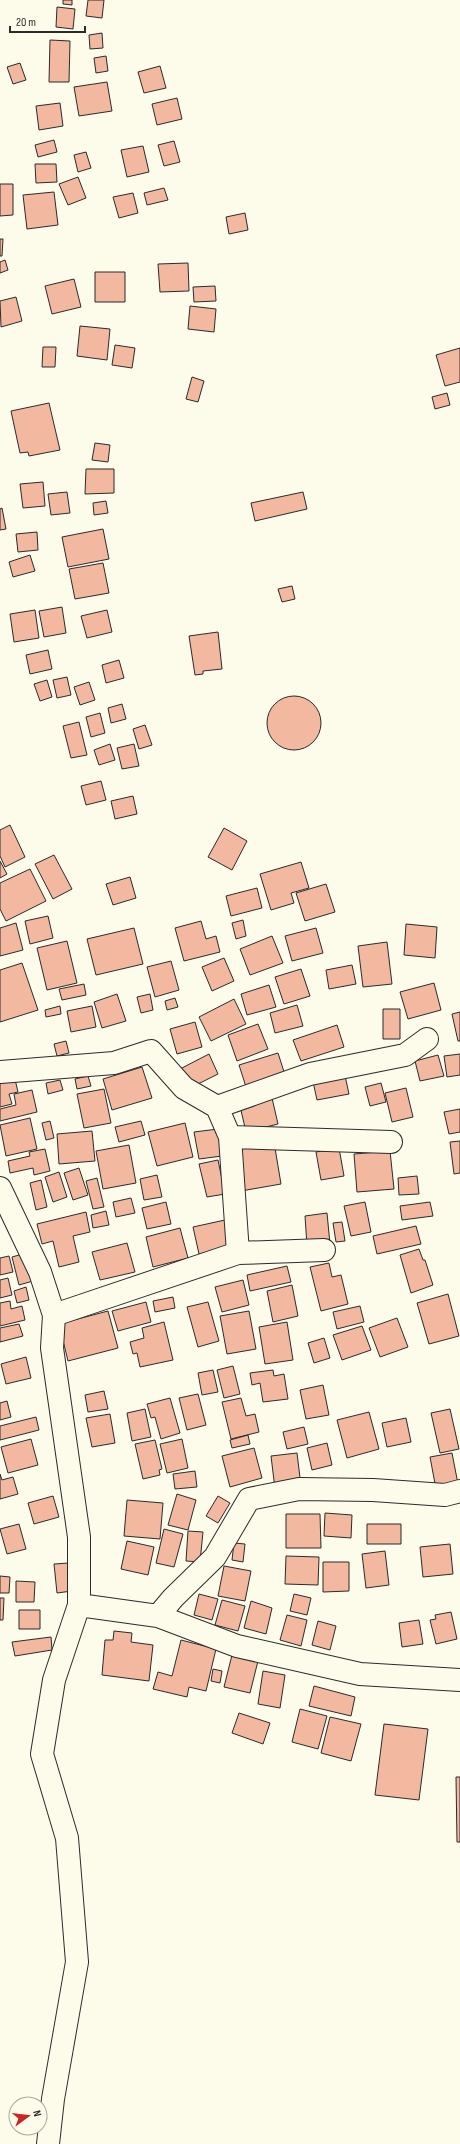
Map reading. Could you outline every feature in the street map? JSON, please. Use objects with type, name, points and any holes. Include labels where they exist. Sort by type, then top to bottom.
[{"type":"street","points":[[217,1107],[310,1074],[405,1055],[427,1039]]},
{"type":"street","points":[[0,1072],[114,1063],[151,1051],[184,1088],[217,1107],[230,1137],[238,1253]]},
{"type":"street","points":[[230,1137],[391,1142]]},
{"type":"street","points":[[0,1188],[40,1272],[54,1315],[52,1348],[79,1537],[79,1605],[54,1680],[42,1754],[67,1838],[77,1962],[53,2099],[48,2144]]},
{"type":"street","points":[[54,1315],[238,1253],[324,1250]]},
{"type":"street","points":[[158,1616],[173,1598],[215,1557],[249,1499],[299,1489],[373,1490],[445,1495],[460,1491]]},
{"type":"street","points":[[79,1605],[158,1616],[237,1646],[360,1674],[460,1680]]},
{"type":"building","points":[[63,0],[72,0],[72,5],[63,4]]},
{"type":"building","points":[[88,0],[104,0],[102,18],[86,16]]},
{"type":"building","points":[[57,7],[75,9],[73,29],[56,27]]},
{"type":"building","points":[[102,33],[103,48],[90,49],[89,35]]},
{"type":"building","points":[[50,40],[70,41],[69,82],[49,82]]},
{"type":"building","points":[[106,56],[108,71],[96,73],[94,58]]},
{"type":"building","points":[[20,63],[26,80],[13,84],[7,67]]},
{"type":"building","points":[[160,66],[166,88],[144,93],[138,72]]},
{"type":"building","points":[[107,82],[112,111],[79,116],[74,87]]},
{"type":"building","points":[[177,98],[182,119],[157,125],[152,104]]},
{"type":"building","points":[[60,103],[63,126],[39,130],[36,106]]},
{"type":"building","points":[[54,140],[57,152],[38,157],[35,145]]},
{"type":"building","points":[[174,141],[180,162],[164,166],[158,145]]},
{"type":"building","points":[[143,146],[149,172],[127,177],[121,150]]},
{"type":"building","points":[[86,152],[91,168],[78,172],[74,155]]},
{"type":"building","points":[[35,164],[56,164],[57,182],[36,183]]},
{"type":"building","points":[[78,177],[86,198],[68,205],[59,184]]},
{"type":"building","points":[[0,184],[13,184],[13,215],[0,216]]},
{"type":"building","points":[[164,188],[168,200],[147,205],[144,193]]},
{"type":"building","points":[[54,192],[58,225],[27,229],[23,195]]},
{"type":"building","points":[[133,193],[138,213],[119,218],[113,197]]},
{"type":"building","points":[[245,213],[248,230],[229,234],[226,217]]},
{"type":"building","points":[[0,239],[3,239],[2,256],[0,256]]},
{"type":"building","points":[[5,260],[8,270],[0,273],[0,262]]},
{"type":"building","points":[[188,263],[189,291],[160,292],[158,264]]},
{"type":"building","points":[[95,272],[125,272],[125,302],[95,302]]},
{"type":"building","points":[[74,279],[81,307],[52,314],[45,286]]},
{"type":"building","points":[[215,286],[216,301],[194,302],[193,287]]},
{"type":"building","points":[[16,297],[22,321],[1,327],[0,301]]},
{"type":"building","points":[[190,306],[216,309],[214,332],[188,329]]},
{"type":"building","points":[[80,326],[110,329],[107,360],[77,356]]},
{"type":"building","points":[[115,345],[135,348],[132,368],[112,365]]},
{"type":"building","points":[[43,347],[56,347],[55,367],[42,367]]},
{"type":"building","points":[[460,348],[460,382],[445,386],[436,355]]},
{"type":"building","points":[[192,377],[204,381],[198,402],[186,399]]},
{"type":"building","points":[[447,393],[450,405],[435,409],[432,397]]},
{"type":"building","points":[[49,403],[60,450],[29,456],[28,452],[20,453],[11,411]]},
{"type":"building","points":[[95,443],[110,445],[108,462],[92,460]]},
{"type":"building","points":[[86,469],[114,469],[114,493],[85,494]]},
{"type":"building","points":[[43,482],[45,506],[23,508],[20,484]]},
{"type":"building","points":[[67,492],[70,513],[51,515],[48,494]]},
{"type":"building","points":[[303,492],[307,509],[255,521],[251,503]]},
{"type":"building","points":[[106,501],[108,513],[94,515],[93,503]]},
{"type":"building","points":[[2,508],[6,529],[0,530],[0,509]]},
{"type":"building","points":[[103,529],[109,559],[68,567],[62,537]]},
{"type":"building","points":[[37,532],[38,550],[18,552],[16,534]]},
{"type":"building","points":[[30,555],[35,571],[13,577],[9,562]]},
{"type":"building","points":[[103,563],[109,593],[75,599],[69,569]]},
{"type":"building","points":[[292,586],[295,599],[282,602],[278,589]]},
{"type":"building","points":[[62,607],[66,633],[44,637],[39,611]]},
{"type":"building","points":[[35,610],[39,638],[14,642],[10,614]]},
{"type":"building","points":[[107,610],[112,632],[87,638],[81,616]]},
{"type":"building","points":[[218,632],[222,669],[203,671],[203,674],[195,675],[189,636]]},
{"type":"building","points":[[48,650],[52,669],[30,674],[26,655]]},
{"type":"building","points":[[119,660],[124,678],[106,683],[102,665]]},
{"type":"building","points":[[67,677],[71,695],[57,698],[53,680]]},
{"type":"building","points":[[47,680],[52,697],[40,701],[34,684]]},
{"type":"building","points":[[89,682],[95,700],[80,705],[74,687]]},
{"type":"building","points":[[294,696],[304,698],[313,704],[319,713],[321,723],[319,733],[313,742],[304,748],[294,750],[284,748],[275,742],[269,733],[267,723],[269,713],[275,704],[284,698]]},
{"type":"building","points":[[122,704],[126,719],[111,723],[108,708]]},
{"type":"building","points":[[100,713],[105,733],[91,737],[86,717]]},
{"type":"building","points":[[79,722],[87,755],[71,758],[63,726]]},
{"type":"building","points":[[145,725],[152,745],[139,749],[133,729]]},
{"type":"building","points":[[110,744],[115,760],[99,765],[94,750]]},
{"type":"building","points":[[134,744],[139,766],[122,769],[117,748]]},
{"type":"building","points":[[101,781],[106,800],[86,805],[81,786]]},
{"type":"building","points":[[133,796],[137,814],[115,819],[111,801]]},
{"type":"building","points":[[10,825],[25,857],[5,867],[0,856],[0,830]]},
{"type":"building","points":[[224,828],[247,841],[232,870],[208,857]]},
{"type":"building","points":[[54,855],[72,889],[53,899],[35,864]]},
{"type":"building","points":[[0,861],[7,874],[0,878]]},
{"type":"building","points":[[301,862],[309,888],[291,893],[294,903],[271,910],[260,874]]},
{"type":"building","points":[[30,869],[46,901],[6,921],[0,909],[0,883]]},
{"type":"building","points":[[130,877],[136,898],[113,905],[106,884]]},
{"type":"building","points":[[326,884],[335,912],[305,921],[296,893]]},
{"type":"building","points":[[257,888],[262,908],[231,916],[226,896]]},
{"type":"building","points":[[48,916],[53,938],[30,944],[25,921]]},
{"type":"building","points":[[243,920],[246,936],[236,939],[232,923]]},
{"type":"building","points":[[201,921],[206,939],[216,936],[220,952],[184,961],[175,928]]},
{"type":"building","points":[[16,923],[23,950],[0,956],[0,928]]},
{"type":"building","points":[[406,924],[437,927],[435,958],[404,955]]},
{"type":"building","points":[[134,928],[143,964],[96,975],[87,939]]},
{"type":"building","points":[[316,928],[323,953],[292,961],[285,936]]},
{"type":"building","points":[[272,936],[283,963],[250,975],[240,949]]},
{"type":"building","points":[[67,941],[77,983],[47,990],[37,948]]},
{"type":"building","points":[[387,942],[392,984],[363,987],[358,946]]},
{"type":"building","points":[[224,958],[234,981],[212,991],[202,967]]},
{"type":"building","points":[[171,961],[179,990],[155,997],[147,967]]},
{"type":"building","points":[[22,963],[38,1010],[0,1022],[0,970]]},
{"type":"building","points":[[352,965],[356,984],[329,989],[326,970]]},
{"type":"building","points":[[301,969],[310,996],[284,1004],[275,977]]},
{"type":"building","points":[[434,983],[441,1010],[408,1019],[400,992]]},
{"type":"building","points":[[84,984],[86,995],[62,1000],[59,989]]},
{"type":"building","points":[[269,985],[276,1007],[247,1015],[241,994]]},
{"type":"building","points":[[117,994],[126,1021],[102,1028],[94,1002]]},
{"type":"building","points":[[150,994],[153,1010],[141,1013],[137,997]]},
{"type":"building","points":[[175,998],[178,1007],[167,1010],[165,1001]]},
{"type":"building","points":[[234,999],[246,1024],[211,1041],[199,1017]]},
{"type":"building","points":[[297,1005],[303,1026],[275,1033],[270,1013]]},
{"type":"building","points":[[60,1006],[61,1014],[46,1017],[45,1010]]},
{"type":"building","points":[[92,1006],[96,1027],[71,1032],[67,1011]]},
{"type":"building","points":[[383,1009],[400,1009],[400,1039],[383,1039]]},
{"type":"building","points":[[460,1012],[460,1041],[458,1041],[452,1014]]},
{"type":"building","points":[[195,1022],[202,1047],[177,1054],[170,1029]]},
{"type":"building","points":[[258,1024],[268,1049],[237,1061],[228,1035]]},
{"type":"building","points":[[337,1025],[344,1047],[301,1061],[293,1040]]},
{"type":"building","points":[[66,1041],[69,1053],[57,1056],[54,1044]]},
{"type":"building","points":[[278,1053],[286,1078],[247,1090],[239,1065]]},
{"type":"building","points":[[209,1054],[218,1074],[190,1088],[180,1069]]},
{"type":"building","points":[[460,1054],[460,1075],[447,1077],[444,1056]]},
{"type":"building","points":[[438,1055],[444,1076],[420,1081],[415,1061]]},
{"type":"building","points":[[142,1067],[152,1098],[112,1110],[103,1079]]},
{"type":"building","points":[[344,1071],[349,1094],[317,1100],[312,1077]]},
{"type":"building","points":[[14,1075],[18,1092],[9,1094],[12,1104],[0,1107],[0,1078]]},
{"type":"building","points":[[88,1076],[91,1086],[77,1089],[75,1079]]},
{"type":"building","points":[[60,1080],[63,1090],[48,1094],[46,1083]]},
{"type":"building","points":[[381,1083],[386,1102],[370,1106],[365,1087]]},
{"type":"building","points":[[406,1088],[413,1117],[392,1122],[385,1093]]},
{"type":"building","points":[[104,1089],[111,1123],[84,1128],[77,1094]]},
{"type":"building","points":[[32,1090],[37,1112],[0,1121],[0,1109],[16,1105],[14,1094]]},
{"type":"building","points":[[272,1098],[278,1124],[246,1132],[240,1106]]},
{"type":"building","points":[[460,1109],[460,1132],[449,1134],[444,1112]]},
{"type":"building","points":[[30,1118],[37,1149],[6,1156],[0,1125]]},
{"type":"building","points":[[50,1121],[54,1138],[46,1140],[42,1123]]},
{"type":"building","points":[[141,1121],[145,1135],[119,1142],[115,1127]]},
{"type":"building","points":[[185,1123],[193,1157],[157,1166],[148,1132]]},
{"type":"building","points":[[218,1129],[222,1156],[199,1159],[194,1132]]},
{"type":"building","points":[[92,1131],[95,1161],[59,1164],[57,1134]]},
{"type":"building","points":[[460,1141],[460,1173],[454,1174],[450,1142]]},
{"type":"building","points":[[274,1142],[281,1184],[241,1191],[234,1149]]},
{"type":"building","points":[[129,1145],[136,1183],[103,1189],[96,1151]]},
{"type":"building","points":[[339,1148],[344,1176],[321,1180],[316,1152]]},
{"type":"building","points":[[45,1149],[50,1171],[34,1175],[33,1168],[10,1173],[8,1161],[30,1156],[29,1152]]},
{"type":"building","points":[[390,1151],[394,1189],[357,1192],[354,1154]]},
{"type":"building","points":[[218,1160],[225,1194],[207,1197],[199,1164]]},
{"type":"building","points":[[79,1168],[88,1195],[73,1200],[64,1173]]},
{"type":"building","points":[[59,1172],[67,1197],[53,1202],[45,1177]]},
{"type":"building","points":[[157,1175],[162,1197],[144,1200],[140,1179]]},
{"type":"building","points":[[417,1176],[419,1194],[399,1195],[398,1178]]},
{"type":"building","points":[[97,1178],[104,1207],[93,1209],[86,1181]]},
{"type":"building","points":[[41,1180],[47,1207],[36,1210],[30,1183]]},
{"type":"building","points":[[131,1198],[135,1213],[116,1217],[113,1202]]},
{"type":"building","points":[[166,1202],[171,1224],[147,1229],[142,1208]]},
{"type":"building","points":[[365,1202],[371,1232],[351,1236],[344,1206]]},
{"type":"building","points":[[430,1202],[433,1216],[402,1220],[400,1206]]},
{"type":"building","points":[[106,1211],[109,1225],[93,1228],[91,1215]]},
{"type":"building","points":[[86,1212],[90,1232],[73,1236],[79,1262],[59,1267],[53,1241],[42,1244],[37,1224]]},
{"type":"building","points":[[327,1213],[330,1244],[307,1246],[305,1216]]},
{"type":"building","points":[[225,1220],[231,1247],[199,1254],[193,1227]]},
{"type":"building","points":[[342,1222],[345,1241],[336,1242],[333,1223]]},
{"type":"building","points":[[416,1226],[421,1244],[377,1254],[373,1236]]},
{"type":"building","points":[[180,1228],[188,1258],[153,1267],[146,1237]]},
{"type":"building","points":[[127,1243],[135,1272],[100,1280],[92,1252]]},
{"type":"building","points":[[419,1249],[423,1260],[425,1260],[433,1285],[411,1293],[400,1255]]},
{"type":"building","points":[[26,1253],[33,1281],[19,1285],[12,1257]]},
{"type":"building","points":[[9,1256],[13,1272],[0,1275],[0,1258]]},
{"type":"building","points":[[329,1263],[332,1277],[341,1275],[348,1304],[321,1311],[310,1267]]},
{"type":"building","points":[[287,1266],[291,1282],[250,1291],[247,1275]]},
{"type":"building","points":[[8,1278],[12,1295],[0,1298],[0,1280]]},
{"type":"building","points":[[243,1280],[249,1305],[222,1312],[215,1287]]},
{"type":"building","points":[[292,1285],[298,1316],[273,1322],[267,1291]]},
{"type":"building","points":[[26,1287],[29,1300],[17,1303],[14,1291]]},
{"type":"building","points":[[448,1294],[459,1336],[429,1344],[417,1303]]},
{"type":"building","points":[[173,1297],[175,1308],[155,1312],[153,1301]]},
{"type":"building","points":[[10,1301],[11,1309],[22,1306],[25,1320],[0,1326],[0,1303]]},
{"type":"building","points":[[146,1302],[151,1322],[118,1331],[112,1311]]},
{"type":"building","points":[[208,1302],[219,1341],[198,1347],[187,1307]]},
{"type":"building","points":[[360,1306],[364,1322],[337,1329],[333,1312]]},
{"type":"building","points":[[108,1311],[118,1348],[68,1361],[59,1324]]},
{"type":"building","points":[[249,1311],[256,1349],[227,1354],[220,1316]]},
{"type":"building","points":[[397,1318],[408,1347],[380,1357],[369,1328]]},
{"type":"building","points":[[164,1322],[173,1360],[140,1367],[137,1353],[133,1354],[130,1342],[144,1338],[142,1328]]},
{"type":"building","points":[[287,1322],[293,1360],[265,1364],[259,1327]]},
{"type":"building","points":[[19,1324],[23,1336],[0,1342],[0,1328]]},
{"type":"building","points":[[362,1326],[371,1350],[342,1360],[333,1335]]},
{"type":"building","points":[[324,1338],[330,1358],[314,1363],[308,1343]]},
{"type":"building","points":[[26,1357],[31,1378],[6,1384],[1,1364]]},
{"type":"building","points":[[233,1366],[240,1394],[224,1398],[217,1370]]},
{"type":"building","points":[[213,1370],[218,1392],[202,1395],[198,1373]]},
{"type":"building","points":[[273,1370],[274,1376],[284,1374],[288,1399],[263,1402],[260,1383],[252,1385],[250,1373]]},
{"type":"building","points":[[323,1385],[329,1415],[306,1419],[300,1390]]},
{"type":"building","points":[[104,1391],[108,1409],[88,1412],[85,1395]]},
{"type":"building","points":[[198,1394],[206,1425],[187,1430],[179,1398]]},
{"type":"building","points":[[170,1398],[180,1433],[161,1439],[155,1417],[151,1418],[147,1404]]},
{"type":"building","points":[[241,1398],[246,1416],[255,1414],[259,1432],[231,1439],[222,1402]]},
{"type":"building","points":[[7,1401],[11,1417],[0,1420],[0,1403]]},
{"type":"building","points":[[145,1409],[151,1437],[132,1441],[127,1413]]},
{"type":"building","points":[[450,1409],[459,1449],[440,1453],[431,1413]]},
{"type":"building","points":[[369,1412],[379,1449],[347,1458],[337,1420]]},
{"type":"building","points":[[110,1414],[115,1443],[92,1447],[86,1418]]},
{"type":"building","points":[[36,1417],[39,1430],[0,1440],[0,1426]]},
{"type":"building","points":[[406,1418],[411,1442],[387,1447],[382,1423]]},
{"type":"building","points":[[304,1427],[308,1444],[287,1449],[283,1432]]},
{"type":"building","points":[[248,1435],[250,1444],[232,1448],[230,1440]]},
{"type":"building","points":[[31,1439],[38,1465],[8,1473],[1,1447]]},
{"type":"building","points":[[182,1439],[188,1468],[167,1473],[160,1444]]},
{"type":"building","points":[[155,1440],[162,1469],[159,1470],[160,1475],[143,1479],[135,1444]]},
{"type":"building","points":[[327,1443],[332,1465],[312,1470],[307,1448]]},
{"type":"building","points":[[254,1448],[262,1478],[230,1487],[222,1456]]},
{"type":"building","points":[[297,1453],[301,1486],[275,1489],[271,1456]]},
{"type":"building","points":[[452,1453],[458,1484],[436,1489],[430,1457]]},
{"type":"building","points":[[195,1471],[197,1487],[175,1489],[173,1474]]},
{"type":"building","points":[[0,1474],[2,1480],[13,1477],[18,1494],[0,1499]]},
{"type":"building","points":[[177,1494],[196,1500],[188,1530],[168,1525]]},
{"type":"building","points":[[53,1496],[59,1517],[34,1524],[28,1503]]},
{"type":"building","points":[[218,1496],[230,1503],[218,1523],[206,1516]]},
{"type":"building","points":[[127,1500],[163,1503],[160,1539],[124,1536]]},
{"type":"building","points":[[325,1513],[352,1515],[351,1538],[324,1536]]},
{"type":"building","points":[[286,1514],[320,1514],[321,1548],[286,1548]]},
{"type":"building","points":[[19,1524],[26,1549],[7,1554],[0,1529]]},
{"type":"building","points":[[367,1524],[401,1524],[401,1544],[367,1544]]},
{"type":"building","points":[[164,1529],[183,1534],[174,1567],[156,1563]]},
{"type":"building","points":[[188,1531],[203,1532],[200,1562],[186,1561]]},
{"type":"building","points":[[127,1541],[154,1547],[148,1575],[121,1569]]},
{"type":"building","points":[[234,1543],[245,1544],[243,1562],[232,1560]]},
{"type":"building","points":[[450,1544],[453,1574],[423,1577],[420,1547]]},
{"type":"building","points":[[385,1551],[389,1585],[366,1588],[362,1554]]},
{"type":"building","points":[[286,1556],[319,1557],[318,1585],[285,1584]]},
{"type":"building","points":[[323,1562],[349,1562],[349,1591],[323,1592]]},
{"type":"building","points":[[69,1563],[72,1591],[57,1593],[54,1564]]},
{"type":"building","points":[[224,1566],[251,1571],[245,1601],[218,1596]]},
{"type":"building","points":[[0,1576],[10,1577],[9,1593],[0,1593]]},
{"type":"building","points":[[16,1581],[35,1582],[34,1602],[16,1602]]},
{"type":"building","points":[[199,1594],[218,1599],[212,1620],[194,1615]]},
{"type":"building","points":[[294,1594],[311,1598],[307,1615],[290,1611]]},
{"type":"building","points":[[0,1598],[4,1598],[3,1620],[0,1620]]},
{"type":"building","points":[[222,1600],[245,1606],[238,1631],[215,1625]]},
{"type":"building","points":[[251,1601],[272,1608],[266,1634],[244,1628]]},
{"type":"building","points":[[19,1610],[40,1610],[40,1629],[19,1629]]},
{"type":"building","points":[[451,1612],[457,1639],[436,1644],[430,1620],[436,1619],[435,1615]]},
{"type":"building","points":[[287,1615],[307,1620],[301,1646],[280,1640]]},
{"type":"building","points":[[419,1620],[423,1644],[402,1647],[399,1623]]},
{"type":"building","points":[[318,1621],[336,1626],[330,1650],[312,1645]]},
{"type":"building","points":[[114,1631],[132,1633],[131,1642],[153,1645],[149,1681],[102,1675],[105,1640],[113,1640]]},
{"type":"building","points":[[51,1637],[52,1650],[15,1656],[12,1642]]},
{"type":"building","points":[[181,1640],[216,1649],[206,1691],[189,1687],[187,1697],[153,1689],[158,1672],[172,1676]]},
{"type":"building","points":[[232,1655],[258,1661],[250,1693],[224,1687]]},
{"type":"building","points":[[213,1669],[222,1671],[220,1683],[211,1681]]},
{"type":"building","points":[[263,1671],[285,1675],[280,1708],[258,1704]]},
{"type":"building","points":[[314,1686],[355,1697],[351,1716],[309,1706]]},
{"type":"building","points":[[300,1709],[327,1716],[318,1749],[292,1742]]},
{"type":"building","points":[[239,1713],[270,1723],[263,1744],[232,1733]]},
{"type":"building","points":[[330,1717],[361,1724],[351,1761],[321,1753]]},
{"type":"building","points":[[384,1724],[428,1729],[419,1800],[375,1795]]},
{"type":"building","points":[[456,1777],[460,1777],[460,1842],[457,1842]]}]
